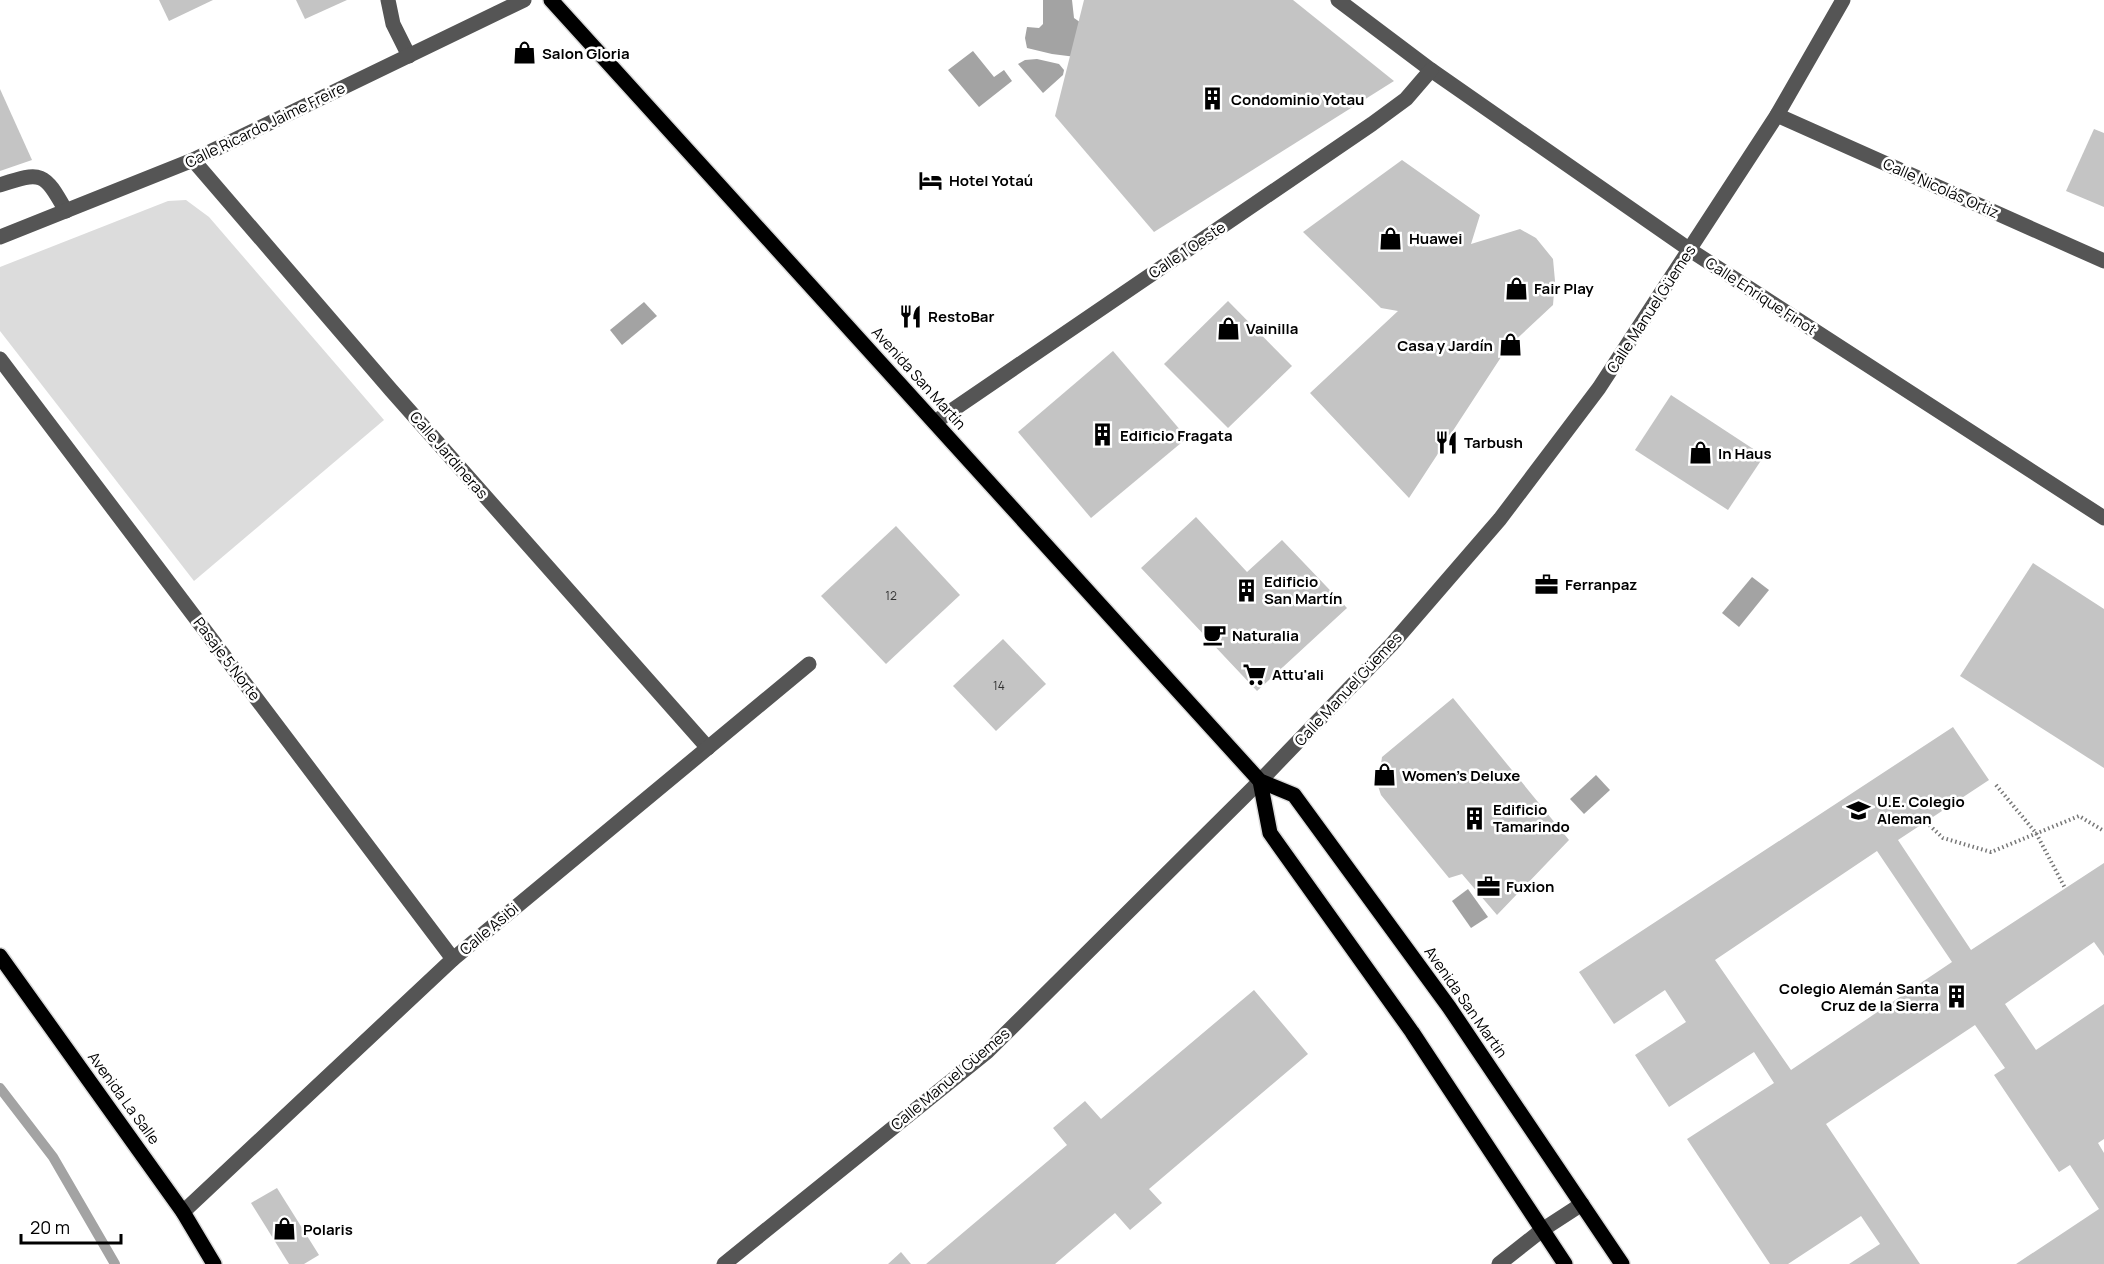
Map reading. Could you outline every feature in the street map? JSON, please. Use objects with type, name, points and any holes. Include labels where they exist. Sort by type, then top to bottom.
[{"type":"main road","name":"Avenida San Martín","points":[[551,0],[1260,781],[1294,795],[1449,1007],[1622,1264]]},
{"type":"main road","points":[[1260,781],[1270,833],[1412,1032],[1565,1264]]},
{"type":"main road","name":"Avenida La Salle","points":[[0,956],[183,1212],[214,1264]]},
{"type":"street","points":[[388,0],[393,24],[409,56]]},
{"type":"street","name":"Calle Ricardo Jaime Freire","points":[[0,237],[194,160],[524,0]]},
{"type":"street","name":"Calle Enrique Finot","points":[[1338,0],[1431,70],[1690,250],[2104,518]]},
{"type":"street","name":"Calle Manuel Güemes","points":[[724,1264],[987,1052],[1260,781],[1392,644],[1500,519],[1599,388],[1777,114],[1844,0]]},
{"type":"street","name":"Calle 1 Oeste","points":[[935,422],[1372,124],[1406,99],[1431,70]]},
{"type":"street","name":"Calle Nicolás Ortiz","points":[[1777,114],[2104,261]]},
{"type":"street","name":"Calle Jardineras","points":[[194,160],[391,390],[708,748]]},
{"type":"street","points":[[0,185],[23,177],[38,176],[47,180],[66,211]]},
{"type":"street","name":"Pasaje 5 Norte","points":[[0,359],[453,959]]},
{"type":"street","name":"Calle Asibi","points":[[183,1212],[453,959],[809,664]]},
{"type":"street","points":[[1498,1264],[1542,1230],[1582,1204]]},
{"type":"path","points":[[1996,785],[2036,833],[2065,888]]},
{"type":"path","points":[[1926,822],[1943,838],[1991,852],[2079,816],[2104,831]]},
{"type":"shaded area","points":[[1043,0],[1072,0],[1074,18],[1087,27],[1076,57],[1027,48],[1025,38],[1027,27],[1039,28],[1043,24]]},
{"type":"shaded area","points":[[973,51],[994,77],[1004,70],[1012,81],[979,107],[948,70]]},
{"type":"shaded area","points":[[1037,59],[1059,64],[1064,70],[1063,75],[1043,93],[1018,64],[1025,60]]},
{"type":"shaded area","points":[[186,200],[209,217],[384,420],[194,581],[0,331],[0,267],[168,201]]},
{"type":"shaded area","points":[[644,302],[657,316],[622,345],[610,330]]},
{"type":"shaded area","points":[[1752,577],[1769,590],[1739,627],[1722,613]]},
{"type":"shaded area","points":[[1596,775],[1610,790],[1584,814],[1570,799]]},
{"type":"shaded area","points":[[1468,889],[1488,917],[1471,928],[1452,901]]},
{"type":"building","points":[[159,0],[213,0],[169,21]]},
{"type":"building","points":[[296,0],[347,0],[305,19]]},
{"type":"building","name":"Condominio Yotau","points":[[1084,0],[1293,0],[1394,81],[1154,232],[1055,116]]},
{"type":"building","points":[[0,89],[32,160],[0,171]]},
{"type":"building","points":[[2094,129],[2104,133],[2104,207],[2066,191]]},
{"type":"building","points":[[1402,160],[1480,215],[1471,244],[1520,229],[1536,238],[1553,259],[1555,281],[1553,305],[1507,348],[1409,498],[1310,393],[1398,311],[1381,308],[1303,232]]},
{"type":"building","points":[[1228,301],[1292,366],[1228,428],[1164,364]]},
{"type":"building","name":"Edificio Fragata","points":[[1113,351],[1187,438],[1091,518],[1018,432]]},
{"type":"building","name":"In Haus","points":[[1671,395],[1764,456],[1728,510],[1635,450]]},
{"type":"building","name":"Edificio San Martín","points":[[1196,517],[1247,572],[1282,540],[1347,608],[1257,691],[1141,568]]},
{"type":"building","points":[[896,526],[960,595],[886,664],[821,596]]},
{"type":"building","points":[[2033,563],[2104,609],[2104,768],[1960,676]]},
{"type":"building","points":[[1003,639],[1046,684],[996,731],[953,686]]},
{"type":"building","name":"Edificio Tamarindo","points":[[1453,698],[1569,840],[1497,915],[1462,874],[1449,878],[1381,795],[1378,786],[1382,757]]},
{"type":"building","name":"Colegio Alemán Santa Cruz de la Sierra","points":[[1953,727],[1989,780],[1898,840],[1971,950],[2104,863],[2104,956],[2094,942],[2005,1004],[2036,1050],[2104,1004],[2104,1139],[2098,1143],[2104,1153],[2104,1264],[2016,1264],[2099,1209],[2070,1165],[2059,1172],[1994,1075],[2005,1068],[1975,1025],[1826,1124],[1920,1264],[1849,1264],[1880,1244],[1861,1216],[1788,1264],[1770,1264],[1687,1139],[1774,1083],[1754,1052],[1669,1107],[1635,1055],[1686,1022],[1665,990],[1614,1024],[1579,972]],"holes":[[[1877,851],[1952,962],[1791,1070],[1715,960]]]},
{"type":"building","points":[[1254,990],[1308,1054],[1149,1189],[1162,1203],[1130,1230],[1115,1213],[1055,1264],[926,1264],[1067,1145],[1053,1128],[1085,1101],[1101,1119]]},
{"type":"building","name":"Polaris","points":[[277,1188],[319,1255],[304,1264],[289,1264],[251,1203]]},
{"type":"building","points":[[901,1252],[911,1264],[888,1264]]},
{"type":"waterway","points":[[0,1088],[53,1157],[115,1264]]},
{"type":"place","name":"Salon Gloria","points":[[524,53]]},
{"type":"place","name":"Condominio Yotau","points":[[1213,99]]},
{"type":"place","name":"Hotel Yotaú","points":[[931,180]]},
{"type":"place","name":"Huawei","points":[[1391,238]]},
{"type":"place","name":"Fair Play","points":[[1516,288]]},
{"type":"place","name":"RestoBar","points":[[910,316]]},
{"type":"place","name":"Vainilla","points":[[1228,328]]},
{"type":"place","name":"Casa y Jardín","points":[[1511,345]]},
{"type":"place","name":"Edificio Fragata","points":[[1102,435]]},
{"type":"place","name":"Tarbush","points":[[1446,442]]},
{"type":"place","name":"In Haus","points":[[1700,453]]},
{"type":"place","name":"Ferranpaz","points":[[1547,584]]},
{"type":"place","name":"Edificio San Martín","points":[[1246,590]]},
{"type":"place","name":"Naturalia","points":[[1214,635]]},
{"type":"place","name":"Attu'ali","points":[[1254,674]]},
{"type":"place","name":"Women's Deluxe","points":[[1384,775]]},
{"type":"place","name":"U.E. Colegio Aleman","points":[[1859,810]]},
{"type":"place","name":"Edificio Tamarindo","points":[[1475,818]]},
{"type":"place","name":"Fuxion","points":[[1488,886]]},
{"type":"place","name":"Colegio Alemán Santa Cruz de la Sierra","points":[[1957,997]]},
{"type":"place","name":"Polaris","points":[[285,1229]]}]
